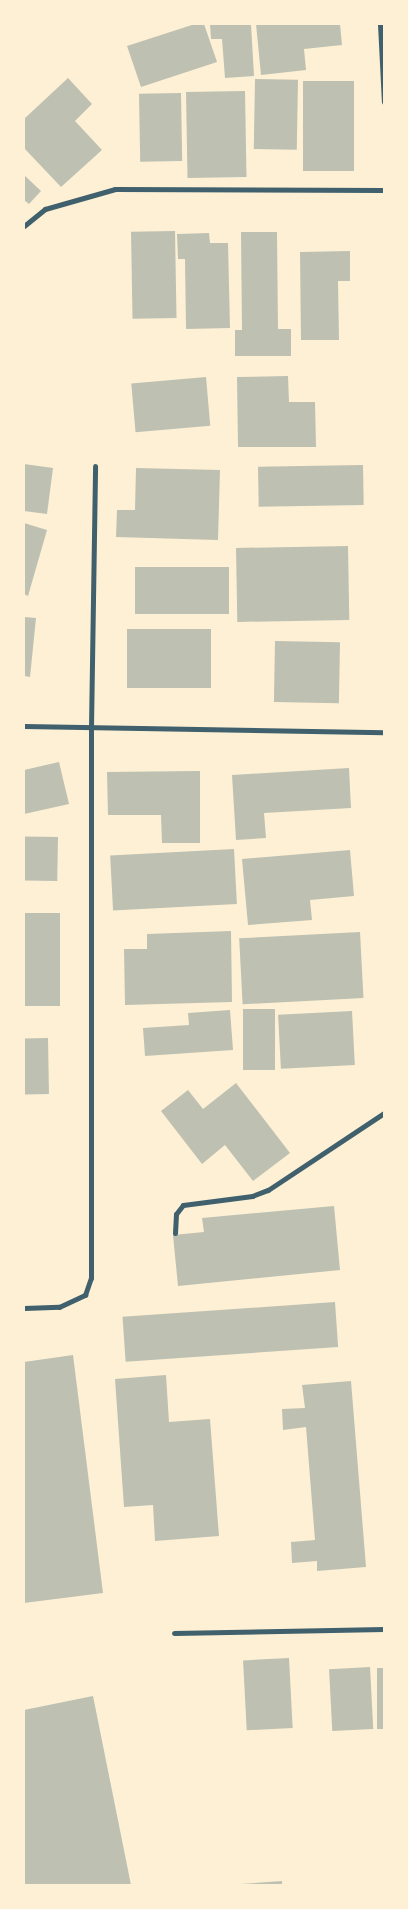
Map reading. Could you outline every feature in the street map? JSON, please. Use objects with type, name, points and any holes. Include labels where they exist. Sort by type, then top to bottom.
[{"type":"street","points":[[380,24],[384,102]]},
{"type":"street","points":[[24,226],[45,209],[115,189],[384,190]]},
{"type":"street","points":[[24,1308],[59,1306],[85,1295],[91,1278],[91,726],[95,466]]},
{"type":"street","points":[[24,726],[384,732]]},
{"type":"street","points":[[175,1234],[176,1214],[183,1205],[252,1196],[268,1190],[384,1113]]},
{"type":"street","points":[[174,1633],[384,1629]]},
{"type":"building","points":[[195,24],[204,24],[217,62],[141,87],[127,46]]},
{"type":"building","points":[[210,24],[251,24],[254,76],[225,78],[222,39],[211,39]]},
{"type":"building","points":[[256,24],[340,24],[342,45],[304,49],[306,70],[261,75]]},
{"type":"building","points":[[68,78],[92,104],[75,121],[102,150],[61,187],[24,148],[24,119]]},
{"type":"building","points":[[255,79],[298,80],[297,150],[254,149]]},
{"type":"building","points":[[303,81],[354,81],[354,171],[303,171]]},
{"type":"building","points":[[245,91],[247,177],[188,178],[186,92]]},
{"type":"building","points":[[181,93],[182,161],[140,162],[139,94]]},
{"type":"building","points":[[24,175],[41,191],[29,204],[24,200]]},
{"type":"building","points":[[175,231],[177,318],[133,319],[131,232]]},
{"type":"building","points":[[241,232],[277,232],[278,329],[291,329],[291,356],[235,356],[235,330],[242,330]]},
{"type":"building","points":[[209,233],[210,243],[228,243],[230,328],[186,329],[185,259],[178,259],[177,234]]},
{"type":"building","points":[[350,251],[350,281],[338,281],[339,340],[301,340],[300,252]]},
{"type":"building","points":[[288,376],[289,402],[315,402],[316,447],[238,447],[237,377]]},
{"type":"building","points":[[206,377],[210,426],[136,432],[131,384]]},
{"type":"building","points":[[24,464],[53,468],[47,514],[24,511]]},
{"type":"building","points":[[363,465],[364,505],[259,507],[258,467]]},
{"type":"building","points":[[136,468],[220,470],[218,540],[116,537],[117,510],[135,510]]},
{"type":"building","points":[[24,523],[47,530],[28,596],[24,594]]},
{"type":"building","points":[[348,546],[349,620],[237,622],[236,548]]},
{"type":"building","points":[[135,567],[229,567],[229,614],[135,614]]},
{"type":"building","points":[[24,617],[36,618],[30,677],[24,676]]},
{"type":"building","points":[[127,629],[211,629],[211,688],[127,688]]},
{"type":"building","points":[[275,641],[340,642],[339,703],[274,702]]},
{"type":"building","points":[[59,762],[69,804],[24,814],[24,770]]},
{"type":"building","points":[[349,768],[351,808],[264,813],[266,838],[236,840],[232,775]]},
{"type":"building","points":[[200,771],[200,843],[162,843],[161,815],[108,815],[107,772]]},
{"type":"building","points":[[24,836],[58,837],[57,881],[24,880]]},
{"type":"building","points":[[234,849],[237,904],[113,910],[110,855]]},
{"type":"building","points":[[350,850],[354,896],[310,900],[312,920],[248,925],[242,859]]},
{"type":"building","points":[[24,913],[60,913],[60,1006],[24,1006]]},
{"type":"building","points":[[231,931],[232,1002],[125,1005],[124,949],[147,949],[147,934]]},
{"type":"building","points":[[360,932],[363,998],[243,1004],[239,938]]},
{"type":"building","points":[[243,1009],[275,1009],[275,1070],[243,1070]]},
{"type":"building","points":[[230,1010],[233,1050],[145,1056],[143,1028],[189,1025],[188,1013]]},
{"type":"building","points":[[352,1011],[355,1065],[281,1069],[278,1015]]},
{"type":"building","points":[[24,1038],[48,1038],[49,1094],[25,1094]]},
{"type":"building","points":[[236,1083],[290,1153],[253,1181],[225,1145],[202,1164],[161,1111],[188,1090],[203,1109]]},
{"type":"building","points":[[334,1206],[340,1270],[178,1286],[173,1235],[204,1232],[202,1218]]},
{"type":"building","points":[[335,1302],[338,1347],[126,1362],[123,1317]]},
{"type":"building","points":[[73,1355],[103,1593],[24,1603],[24,1362]]},
{"type":"building","points":[[166,1375],[169,1422],[210,1419],[219,1536],[155,1541],[153,1505],[124,1507],[115,1379]]},
{"type":"building","points":[[351,1381],[366,1567],[317,1571],[317,1561],[292,1563],[291,1542],[315,1540],[306,1427],[283,1430],[282,1409],[305,1408],[302,1385]]},
{"type":"building","points":[[289,1658],[293,1728],[247,1730],[243,1660]]},
{"type":"building","points":[[370,1667],[373,1729],[332,1731],[329,1669]]},
{"type":"building","points":[[377,1668],[384,1668],[384,1729],[377,1729]]},
{"type":"building","points":[[93,1696],[131,1885],[24,1885],[24,1710]]},
{"type":"building","points":[[282,1881],[282,1885],[241,1885],[241,1884]]}]
